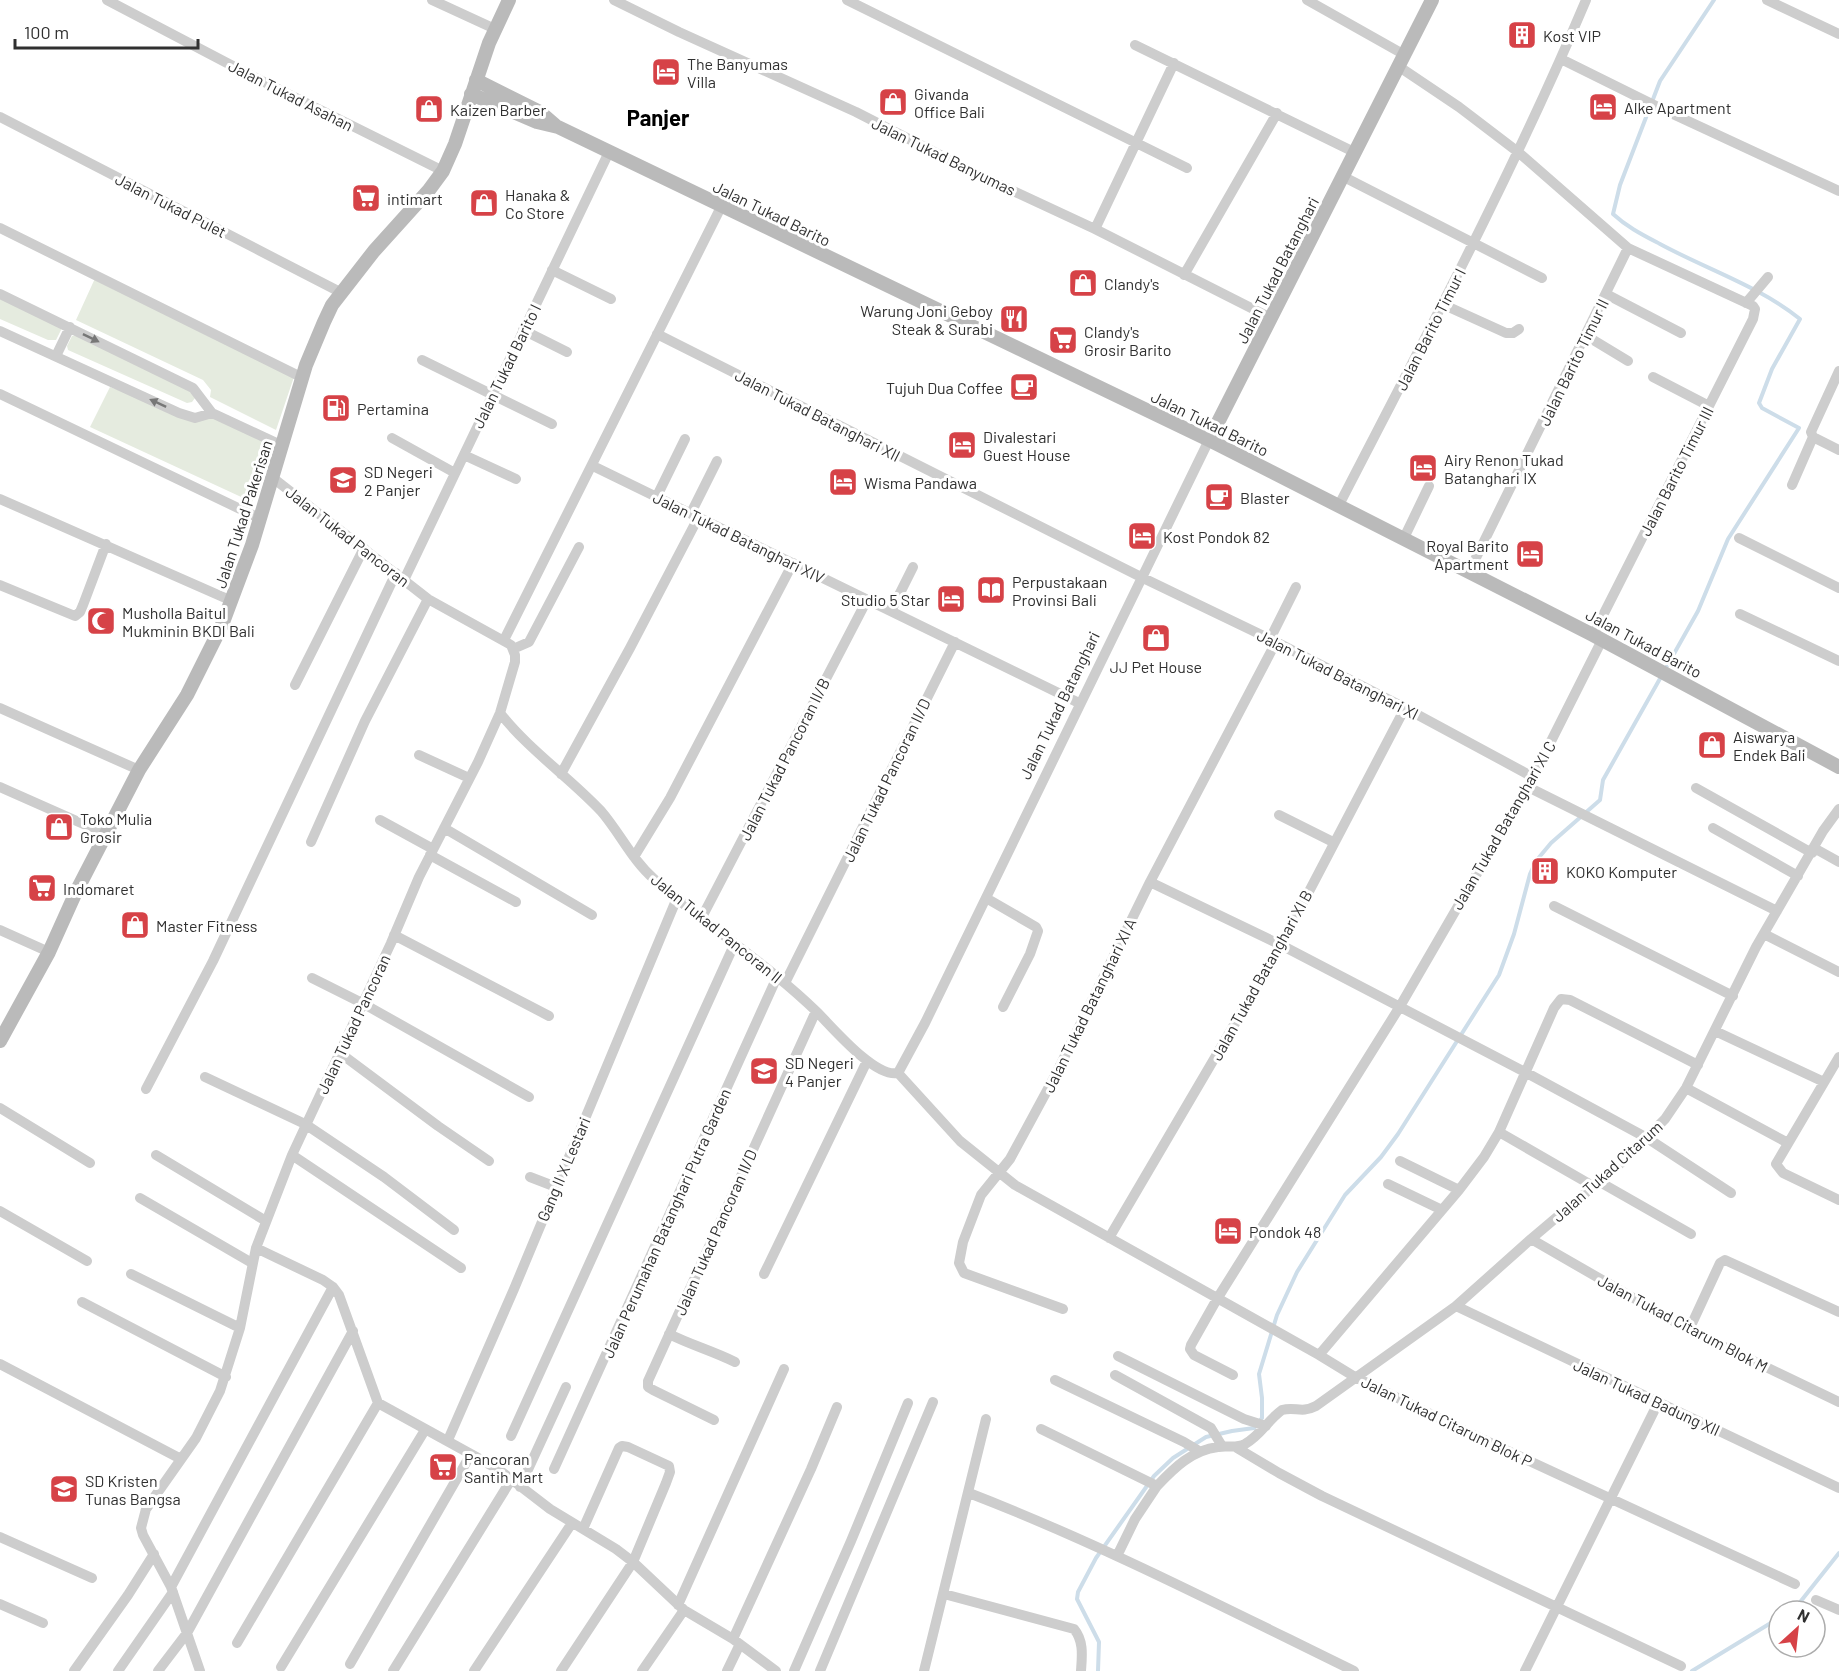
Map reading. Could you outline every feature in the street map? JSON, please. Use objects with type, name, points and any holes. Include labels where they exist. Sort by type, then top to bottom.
[{"type":"street","name":"Jalan Tukad Asahan","points":[[107,0],[248,74],[443,171]]},
{"type":"street","points":[[432,0],[495,29]]},
{"type":"street","name":"Jalan Tukad Pakerisan","points":[[0,1041],[49,952],[139,770],[187,695],[232,601],[261,519],[278,482],[283,446],[303,378],[315,341],[332,305],[389,232],[429,190],[443,171],[455,144],[495,29],[509,0]]},
{"type":"street","name":"Jalan Tukad Banyumas","points":[[614,0],[856,112],[1270,318]]},
{"type":"street","points":[[847,0],[1187,168]]},
{"type":"street","points":[[1307,0],[1401,60],[1518,152],[1628,249],[1751,302],[1768,277]]},
{"type":"street","name":"Jalan Tukad Batanghari","points":[[898,1073],[986,898],[1209,440],[1432,0]]},
{"type":"street","name":"Jalan Barito Timur I","points":[[1339,505],[1518,152],[1586,0]]},
{"type":"street","points":[[1767,0],[1839,34]]},
{"type":"street","points":[[1135,45],[1354,152]]},
{"type":"street","points":[[1561,59],[1662,109],[1839,190]]},
{"type":"street","points":[[1095,229],[1174,63]]},
{"type":"street","name":"Jalan Tukad Barito","points":[[473,87],[537,122],[558,127],[1209,440],[1597,637],[1839,767]]},
{"type":"street","points":[[1184,275],[1277,113]]},
{"type":"street","name":"Jalan Tukad Pulet","points":[[0,117],[342,292]]},
{"type":"street","name":"Jalan Tukad Barito I","points":[[146,1089],[213,961],[280,814],[464,455],[609,152]]},
{"type":"street","points":[[1342,176],[1542,278]]},
{"type":"street","points":[[504,640],[721,207]]},
{"type":"street","points":[[0,228],[303,378]]},
{"type":"street","name":"Jalan Barito Timur II","points":[[1469,572],[1628,249]]},
{"type":"street","points":[[552,270],[611,299]]},
{"type":"street","points":[[0,294],[193,388],[212,413],[283,446]]},
{"type":"street","points":[[1606,294],[1681,333]]},
{"type":"street","name":"Jalan Barito Timur III","points":[[1597,637],[1753,319],[1755,309],[1751,302]]},
{"type":"street","points":[[1442,304],[1506,333],[1513,333],[1518,329]]},
{"type":"street","points":[[56,356],[70,327]]},
{"type":"street","points":[[523,330],[567,352]]},
{"type":"street","points":[[0,331],[179,413],[195,418],[212,413]]},
{"type":"street","name":"Jalan Tukad Batanghari XII","points":[[657,334],[1141,577]]},
{"type":"street","points":[[1585,336],[1628,361]]},
{"type":"street","points":[[422,360],[552,424]]},
{"type":"street","points":[[1792,485],[1839,371]]},
{"type":"street","points":[[1653,377],[1709,406]]},
{"type":"street","points":[[0,394],[261,519]]},
{"type":"street","points":[[1813,437],[1839,450]]},
{"type":"street","points":[[392,438],[455,473]]},
{"type":"street","points":[[657,496],[685,439]]},
{"type":"street","points":[[464,455],[516,479]]},
{"type":"street","points":[[561,774],[630,648],[695,515],[717,461]]},
{"type":"street","name":"Jalan Tukad Batanghari XIV","points":[[593,466],[1079,703]]},
{"type":"street","name":"Jalan Tukad Pancoran","points":[[200,1671],[172,1590],[141,1528],[146,1509],[196,1438],[226,1377],[240,1328],[256,1248],[292,1155],[364,1004],[432,852],[500,713],[515,662],[513,649],[504,640],[428,598],[278,482]]},
{"type":"street","points":[[1404,538],[1429,486]]},
{"type":"street","points":[[0,499],[232,601]]},
{"type":"street","points":[[1739,538],[1839,588]]},
{"type":"street","points":[[0,585],[75,616],[80,612],[106,544]]},
{"type":"street","points":[[513,649],[529,642],[579,547]]},
{"type":"street","points":[[295,685],[364,548]]},
{"type":"street","points":[[634,857],[670,798],[793,563]]},
{"type":"street","points":[[891,611],[913,567]]},
{"type":"street","name":"Jalan Tukad Batanghari XI","points":[[1141,577],[1273,640],[1405,708],[1579,812],[1777,910]]},
{"type":"street","name":"Jalan Tukad Batanghari XI A","points":[[1063,1309],[983,1281],[961,1270],[959,1259],[972,1212],[981,1195],[1010,1159],[1056,1074],[1273,640],[1296,587]]},
{"type":"street","points":[[311,842],[365,722],[428,598]]},
{"type":"street","name":"Jalan Tukad Pancoran II/B","points":[[701,919],[867,600]]},
{"type":"street","points":[[1740,614],[1839,662]]},
{"type":"street","name":"Jalan Tukad Batanghari XI C","points":[[1233,1375],[1194,1354],[1190,1349],[1217,1299],[1399,1008],[1531,782],[1597,637]]},
{"type":"street","name":"Jalan Tukad Pancoran II/D","points":[[781,980],[955,642]]},
{"type":"street","points":[[0,708],[139,770]]},
{"type":"street","name":"Jalan Tukad Batanghari XI B","points":[[1109,1238],[1281,945],[1405,708]]},
{"type":"street","name":"Jalan Tukad Pancoran II","points":[[500,713],[518,733],[603,813],[634,857],[654,879],[701,919],[781,980],[867,1061],[888,1074],[898,1073]]},
{"type":"street","points":[[419,755],[469,778]]},
{"type":"street","points":[[0,787],[106,834]]},
{"type":"street","points":[[1696,788],[1839,862]]},
{"type":"street","name":"Jalan Tukad Citarum","points":[[1237,1448],[1255,1438],[1260,1425],[1282,1410],[1302,1411],[1316,1406],[1456,1306],[1647,1138],[1674,1109],[1777,910],[1823,831],[1839,809]]},
{"type":"street","points":[[1279,815],[1334,842]]},
{"type":"street","points":[[380,820],[516,902]]},
{"type":"street","points":[[444,828],[592,915]]},
{"type":"street","points":[[1713,828],[1798,876]]},
{"type":"street","points":[[1150,882],[1281,945],[1467,1044],[1525,1072],[1647,1138],[1731,1193]]},
{"type":"street","name":"Gang II X Lestari","points":[[448,1440],[677,898]]},
{"type":"street","points":[[986,898],[1036,927],[1038,931],[1030,954],[1003,1007]]},
{"type":"street","points":[[1554,906],[1733,996]]},
{"type":"street","points":[[0,930],[49,952]]},
{"type":"street","points":[[1764,934],[1839,972]]},
{"type":"street","points":[[394,935],[549,1016]]},
{"type":"street","points":[[511,1436],[734,945]]},
{"type":"street","points":[[312,978],[364,1004],[529,1097]]},
{"type":"street","name":"Jalan Perumahan Batanghari Putra Garden","points":[[554,1469],[781,980]]},
{"type":"street","points":[[1319,1354],[1459,1190],[1484,1157],[1499,1132],[1558,1002],[1565,998],[1698,1065]]},
{"type":"street","name":"Jalan Tukad Pancoran II/D","points":[[714,1420],[648,1387],[648,1381],[816,1011]]},
{"type":"street","points":[[1715,1031],[1824,1082]]},
{"type":"street","points":[[340,1053],[489,1161]]},
{"type":"street","points":[[1839,1057],[1777,1161],[1778,1168],[1783,1173],[1839,1200]]},
{"type":"street","points":[[764,1274],[867,1061]]},
{"type":"street","name":"Jalan Tukad Citarum Blok P","points":[[898,1073],[960,1141],[1015,1185],[1319,1354],[1355,1377],[1467,1432],[1795,1584]]},
{"type":"street","points":[[205,1077],[305,1124],[454,1230]]},
{"type":"street","points":[[1686,1088],[1788,1143]]},
{"type":"street","points":[[0,1108],[90,1163]]},
{"type":"street","points":[[1499,1132],[1691,1233]]},
{"type":"street","points":[[156,1155],[267,1221]]},
{"type":"street","points":[[292,1155],[461,1268]]},
{"type":"street","points":[[1400,1161],[1459,1190]]},
{"type":"street","points":[[530,1177],[556,1187]]},
{"type":"street","points":[[1388,1184],[1442,1210]]},
{"type":"street","points":[[140,1198],[252,1263]]},
{"type":"street","points":[[0,1211],[87,1261]]},
{"type":"street","name":"Jalan Tukad Citarum Blok M","points":[[1531,1239],[1689,1330],[1839,1402]]},
{"type":"street","points":[[256,1248],[333,1287],[345,1308],[378,1403],[498,1469],[572,1523],[633,1562],[681,1607],[737,1642],[776,1671]]},
{"type":"street","points":[[1689,1330],[1720,1263],[1725,1260],[1839,1312]]},
{"type":"street","points":[[131,1274],[240,1328]]},
{"type":"street","points":[[118,1671],[172,1590],[333,1287]]},
{"type":"street","points":[[82,1302],[226,1377]]},
{"type":"street","name":"Jalan Tukad Badung XII","points":[[1456,1306],[1839,1488]]},
{"type":"street","points":[[158,1671],[187,1633],[353,1331]]},
{"type":"street","points":[[669,1334],[735,1362]]},
{"type":"street","points":[[1118,1356],[1260,1425]]},
{"type":"street","points":[[0,1364],[181,1459]]},
{"type":"street","points":[[642,1671],[681,1607],[784,1369]]},
{"type":"street","points":[[1116,1375],[1211,1428],[1222,1445]]},
{"type":"street","points":[[1054,1380],[1184,1442],[1198,1451]]},
{"type":"street","points":[[393,1671],[515,1483],[566,1387]]},
{"type":"street","points":[[820,1671],[933,1402]]},
{"type":"street","points":[[237,1643],[378,1403]]},
{"type":"street","points":[[794,1671],[908,1403]]},
{"type":"street","points":[[1525,1671],[1658,1403]]},
{"type":"street","points":[[727,1671],[737,1642],[837,1407]]},
{"type":"street","points":[[924,1671],[986,1419]]},
{"type":"street","points":[[1041,1429],[1155,1485]]},
{"type":"street","points":[[281,1667],[425,1430]]},
{"type":"street","points":[[1114,1555],[1155,1485],[1180,1462],[1198,1451],[1222,1445],[1237,1448],[1322,1496],[1681,1666]]},
{"type":"street","points":[[561,1671],[633,1562],[666,1483],[670,1472],[669,1466],[622,1446],[583,1529]]},
{"type":"street","points":[[350,1664],[471,1454]]},
{"type":"street","points":[[969,1493],[1095,1545],[1354,1671]]},
{"type":"street","points":[[474,1671],[572,1523]]},
{"type":"street","points":[[0,1537],[92,1578]]},
{"type":"street","points":[[75,1671],[154,1554]]},
{"type":"street","points":[[944,1594],[1074,1629],[1079,1635],[1082,1646],[1081,1671]]},
{"type":"street","points":[[0,1604],[43,1623]]},
{"type":"shaded area","points":[[97,274],[295,374],[276,430],[210,397],[211,390],[203,380],[76,320]]},
{"type":"shaded area","points":[[0,298],[62,328],[56,340],[48,340],[0,319]]},
{"type":"shaded area","points":[[76,335],[192,388],[195,398],[192,402],[187,403],[68,350],[67,346],[72,336]]},
{"type":"shaded area","points":[[110,387],[195,419],[206,411],[271,445],[252,502],[90,427]]},
{"type":"waterway","points":[[1098,1671],[1099,1642],[1077,1599],[1078,1592],[1096,1558],[1154,1476],[1173,1458],[1206,1437],[1254,1428],[1262,1418],[1259,1374],[1277,1315],[1297,1272],[1345,1195],[1381,1157],[1398,1134],[1499,975],[1536,861],[1551,843],[1600,800],[1603,780],[1698,611],[1728,539],[1799,428],[1762,408],[1759,403],[1772,369],[1800,319],[1750,287],[1641,234],[1613,214],[1620,185],[1660,81],[1714,0]]},
{"type":"waterway","points":[[1803,1599],[1839,1553]]},
{"type":"waterway","points":[[1692,1671],[1767,1625]]},
{"type":"place","name":"Kost VIP","points":[[1522,35]]},
{"type":"place","name":"The Banyumas Villa","points":[[666,72]]},
{"type":"place","name":"Givanda Office Bali","points":[[893,102]]},
{"type":"place","name":"Alke Apartment","points":[[1603,107]]},
{"type":"place","name":"Kaizen Barber","points":[[429,109]]},
{"type":"place","name":"intimart","points":[[366,198]]},
{"type":"place","name":"Hanaka & Co Store","points":[[484,203]]},
{"type":"place","name":"Clandy's","points":[[1083,283]]},
{"type":"place","name":"Warung Joni Geboy Steak & Surabi","points":[[1014,319]]},
{"type":"place","name":"Clandy's Grosir Barito","points":[[1063,340]]},
{"type":"place","name":"Tujuh Dua Coffee","points":[[1024,387]]},
{"type":"place","name":"Pertamina","points":[[336,408]]},
{"type":"place","name":"Divalestari Guest House","points":[[962,445]]},
{"type":"place","name":"Airy Renon Tukad Batanghari IX","points":[[1423,468]]},
{"type":"place","name":"SD Negeri 2 Panjer","points":[[343,480]]},
{"type":"place","name":"Wisma Pandawa","points":[[843,482]]},
{"type":"place","name":"Blaster","points":[[1219,497]]},
{"type":"place","name":"Kost Pondok 82","points":[[1142,536]]},
{"type":"place","name":"Royal Barito Apartment","points":[[1530,554]]},
{"type":"place","name":"Perpustakaan Provinsi Bali","points":[[991,590]]},
{"type":"place","name":"Studio 5 Star","points":[[951,599]]},
{"type":"place","name":"Musholla Baitul Mukminin BKDI Bali","points":[[101,621]]},
{"type":"place","name":"JJ Pet House","points":[[1156,638]]},
{"type":"place","name":"Aiswarya Endek Bali","points":[[1712,745]]},
{"type":"place","name":"Toko Mulia Grosir","points":[[59,827]]},
{"type":"place","name":"KOKO Komputer","points":[[1545,871]]},
{"type":"place","name":"Indomaret","points":[[42,888]]},
{"type":"place","name":"Master Fitness","points":[[135,925]]},
{"type":"place","name":"SD Negeri 4 Panjer","points":[[764,1071]]},
{"type":"place","name":"Pondok 48","points":[[1228,1231]]},
{"type":"place","name":"Pancoran Santih Mart","points":[[443,1467]]},
{"type":"place","name":"SD Kristen Tunas Bangsa","points":[[64,1489]]},
{"type":"district","name":"Panjer","points":[[658,117]]}]
